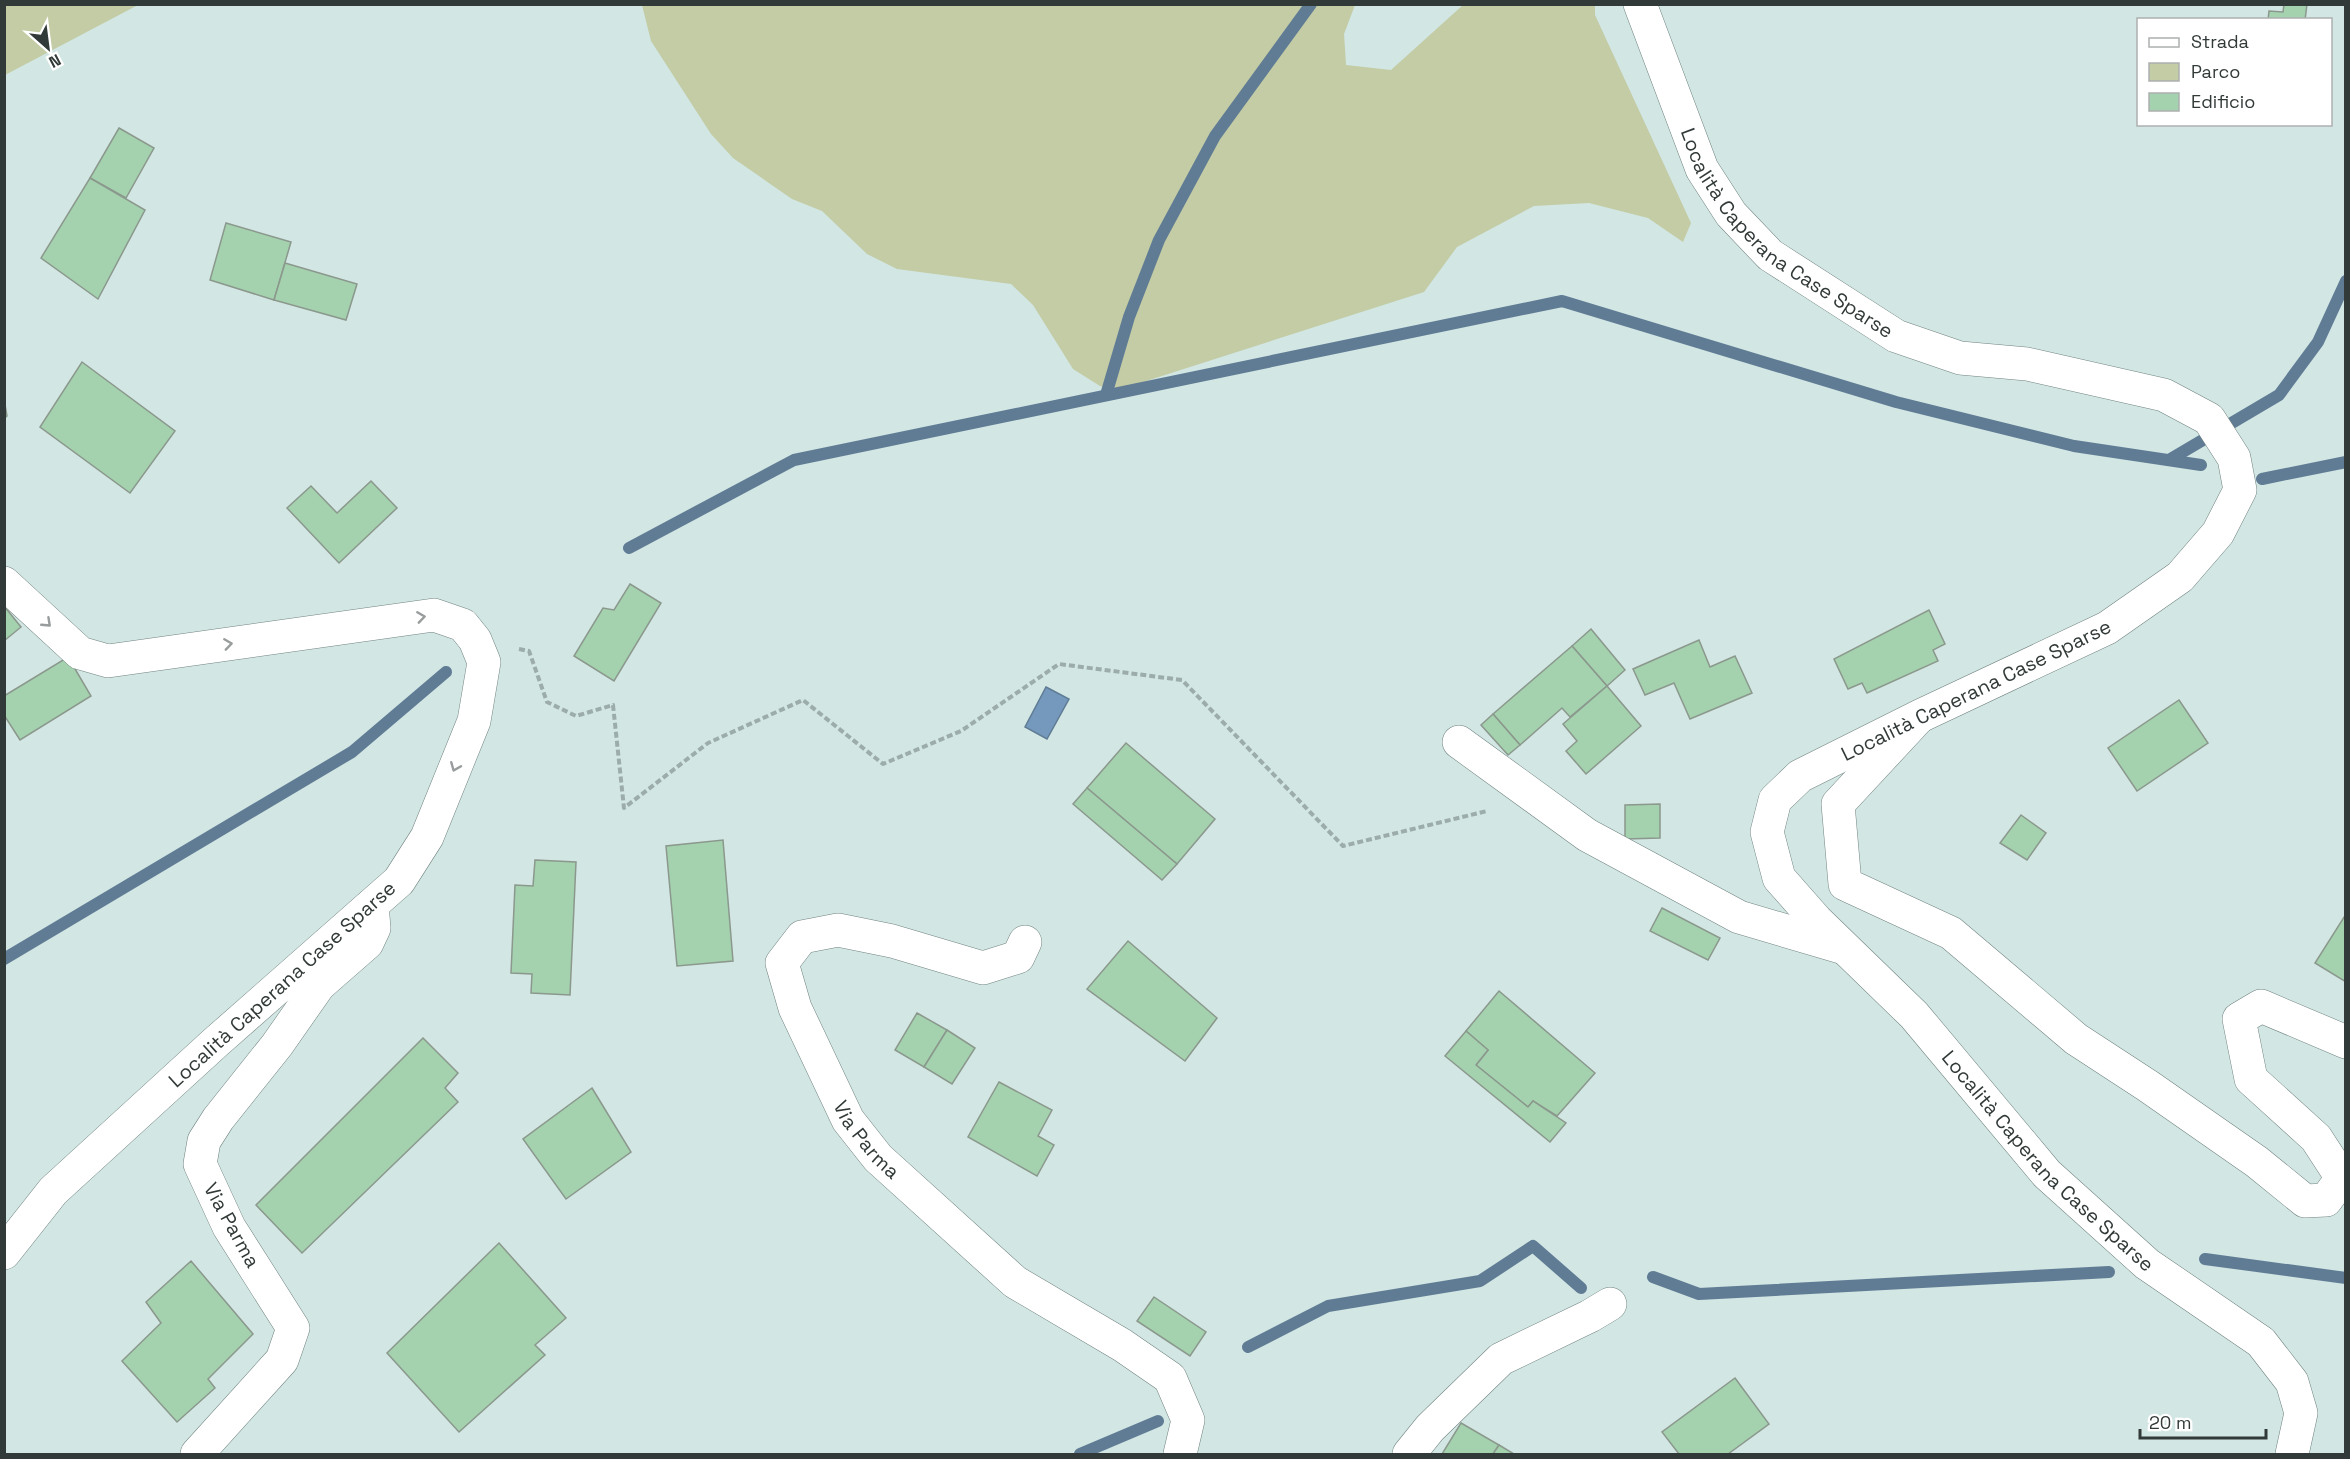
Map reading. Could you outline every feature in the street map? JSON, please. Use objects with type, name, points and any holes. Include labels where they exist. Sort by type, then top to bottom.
[{"type":"street","name":"Località Caperana Case Sparse","points":[[1640,4],[1702,169],[1731,214],[1770,255],[1896,336],[1960,358],[2027,364],[2164,395],[2209,419],[2234,458],[2240,490],[2218,533],[2180,577],[2107,628],[1918,717],[1800,776],[1775,800],[1767,832],[1779,878],[1816,920],[1914,1015],[2047,1174],[2147,1264],[2261,1342],[2292,1382],[2301,1413],[2292,1455]]},
{"type":"street","points":[[4,583],[80,653],[108,661],[434,615],[463,625],[475,640]]},
{"type":"street","name":"Località Caperana Case Sparse","points":[[4,1253],[53,1191],[216,1042],[399,881],[427,837],[474,721],[484,662],[475,640]]},
{"type":"street","points":[[1918,717],[1838,804],[1845,884],[1951,933],[2076,1040],[2148,1086],[2239,1150],[2305,1201],[2326,1200],[2342,1178],[2316,1138],[2251,1079],[2239,1019],[2261,1006],[2346,1042]]},
{"type":"street","points":[[1459,742],[1587,835],[1739,917],[1844,948]]},
{"type":"street","name":"Via Parma","points":[[196,1455],[282,1360],[293,1328],[229,1227],[200,1164],[204,1141],[218,1119],[277,1045],[319,986],[367,943],[374,927],[372,905]]},
{"type":"street","name":"Via Parma","points":[[1025,942],[1018,957],[983,968],[892,941],[838,930],[802,938],[782,963],[795,1008],[848,1120],[878,1158],[1015,1282],[1122,1345],[1170,1378],[1188,1420],[1180,1455]]},
{"type":"street","points":[[1409,1455],[1430,1428],[1501,1359],[1610,1304]]},
{"type":"path","points":[[475,640],[529,651],[547,702],[576,716],[613,705],[624,808],[708,743],[803,700],[883,764],[961,731],[1059,664],[1182,680],[1343,846],[1507,806],[1518,784]]},
{"type":"green space","points":[[5,4],[138,4],[138,5],[5,75]]},
{"type":"green space","points":[[642,5],[1355,5],[1344,34],[1346,65],[1391,70],[1463,5],[1595,5],[1595,15],[1691,223],[1683,242],[1648,218],[1589,203],[1534,206],[1457,247],[1424,292],[1115,391],[1100,386],[1073,369],[1033,305],[1011,284],[897,269],[867,254],[822,211],[792,199],[733,158],[711,134],[651,41]]},
{"type":"water","points":[[1046,687],[1069,699],[1047,739],[1025,727]]},
{"type":"building","points":[[2284,4],[2307,4],[2305,18],[2268,18],[2269,11],[2283,12]]},
{"type":"building","points":[[119,128],[154,148],[126,198],[90,178]]},
{"type":"building","points":[[90,178],[145,210],[98,299],[41,258]]},
{"type":"building","points":[[226,223],[291,242],[274,300],[210,280]]},
{"type":"building","points":[[285,263],[357,284],[346,320],[274,300]]},
{"type":"building","points":[[82,362],[175,431],[130,493],[40,427]]},
{"type":"building","points":[[4,399],[7,416],[4,419]]},
{"type":"building","points":[[371,481],[397,508],[339,563],[287,508],[311,486],[337,513]]},
{"type":"building","points":[[630,584],[661,603],[614,681],[574,656],[603,608],[614,610]]},
{"type":"building","points":[[4,606],[21,627],[4,641]]},
{"type":"building","points":[[1929,610],[1945,644],[1933,650],[1938,661],[1867,693],[1862,683],[1848,689],[1834,659]]},
{"type":"building","points":[[1591,629],[1625,670],[1607,686],[1572,646]]},
{"type":"building","points":[[1699,640],[1710,667],[1735,656],[1752,693],[1690,719],[1674,683],[1645,695],[1633,669]]},
{"type":"building","points":[[1572,646],[1607,686],[1570,717],[1562,708],[1520,745],[1493,714]]},
{"type":"building","points":[[68,657],[91,696],[20,740],[4,715],[4,696]]},
{"type":"building","points":[[1607,686],[1641,726],[1586,774],[1566,751],[1577,741],[1563,724]]},
{"type":"building","points":[[2179,700],[2208,743],[2137,791],[2108,748]]},
{"type":"building","points":[[1493,714],[1520,745],[1508,755],[1481,725]]},
{"type":"building","points":[[1126,743],[1215,819],[1177,864],[1087,788]]},
{"type":"building","points":[[1087,788],[1177,864],[1162,880],[1073,804]]},
{"type":"building","points":[[1660,804],[1660,838],[1625,839],[1625,805]]},
{"type":"building","points":[[2021,815],[2046,833],[2027,860],[2000,843]]},
{"type":"building","points":[[723,840],[733,961],[677,966],[666,846]]},
{"type":"building","points":[[535,860],[576,862],[570,995],[531,993],[532,974],[511,973],[515,885],[533,886]]},
{"type":"building","points":[[1662,908],[1720,938],[1708,960],[1650,931]]},
{"type":"building","points":[[2346,914],[2346,982],[2315,963]]},
{"type":"building","points":[[1128,941],[1217,1018],[1185,1061],[1087,989]]},
{"type":"building","points":[[1499,991],[1595,1073],[1557,1116],[1533,1101],[1528,1107],[1476,1065],[1488,1050],[1466,1031]]},
{"type":"building","points":[[917,1013],[947,1030],[924,1067],[895,1050]]},
{"type":"building","points":[[947,1030],[975,1048],[952,1084],[924,1067]]},
{"type":"building","points":[[1466,1031],[1488,1050],[1476,1065],[1528,1107],[1533,1101],[1566,1123],[1550,1142],[1445,1056]]},
{"type":"building","points":[[423,1038],[458,1073],[445,1088],[458,1102],[302,1253],[256,1205]]},
{"type":"building","points":[[999,1082],[1052,1110],[1038,1136],[1054,1145],[1037,1176],[968,1137]]},
{"type":"building","points":[[592,1088],[631,1152],[566,1199],[523,1139]]},
{"type":"building","points":[[499,1243],[566,1318],[535,1345],[545,1355],[459,1432],[387,1353]]},
{"type":"building","points":[[191,1261],[253,1334],[208,1379],[215,1388],[177,1422],[122,1361],[161,1323],[146,1302]]},
{"type":"building","points":[[1154,1297],[1206,1332],[1190,1356],[1137,1321]]},
{"type":"building","points":[[1735,1378],[1769,1424],[1728,1454],[1679,1454],[1662,1432]]},
{"type":"building","points":[[1461,1423],[1499,1445],[1493,1454],[1442,1454]]},
{"type":"building","points":[[1499,1445],[1514,1454],[1493,1454]]},
{"type":"waterway","points":[[1106,395],[1129,317],[1159,240],[1215,136],[1311,4]]},
{"type":"waterway","points":[[2169,460],[2279,395],[2318,342],[2346,281]]},
{"type":"waterway","points":[[629,548],[794,460],[1562,301],[1896,402],[2074,446],[2201,465]]},
{"type":"waterway","points":[[2262,479],[2346,462]]},
{"type":"waterway","points":[[4,959],[352,752],[446,672]]},
{"type":"waterway","points":[[1248,1347],[1328,1306],[1480,1281],[1533,1246],[1581,1288]]},
{"type":"waterway","points":[[2205,1259],[2346,1278]]},
{"type":"waterway","points":[[1653,1277],[1699,1294],[2109,1272]]},
{"type":"waterway","points":[[1080,1454],[1158,1421]]}]
